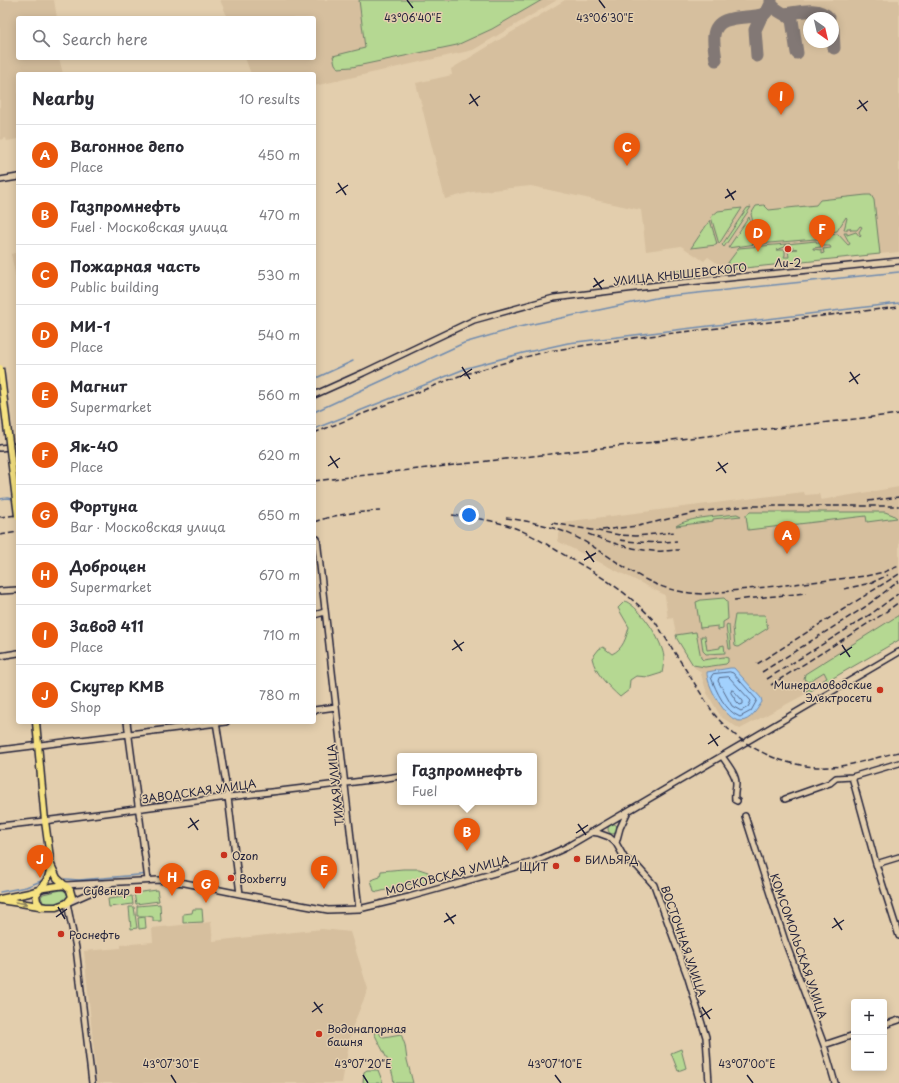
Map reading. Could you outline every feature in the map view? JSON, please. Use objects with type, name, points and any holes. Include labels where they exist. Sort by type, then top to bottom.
[{"type":"main road","points":[[0,368],[16,500]]},
{"type":"main road","points":[[36,724],[45,821],[51,865],[57,878],[70,890],[72,895],[71,900],[67,904]]},
{"type":"main road","points":[[41,907],[36,897],[48,878],[51,865]]},
{"type":"main road","name":"МОСКОВСКАЯ УЛИЦА","points":[[0,899],[40,889],[65,885]]},
{"type":"main road","name":"МОСКОВСКАЯ УЛИЦА","points":[[0,899],[41,907],[56,907],[67,904]]},
{"type":"street","points":[[0,180],[16,177]]},
{"type":"street","name":"УЛИЦА КНЫШЕВСКОГО","points":[[316,394],[474,320],[554,298],[659,285],[899,261]]},
{"type":"street","points":[[0,448],[16,446]]},
{"type":"street","name":"ТИХАЯ УЛИЦА","points":[[317,539],[359,908]]},
{"type":"street","points":[[0,591],[16,590]]},
{"type":"street","points":[[316,614],[325,612]]},
{"type":"street","name":"МОСКОВСКАЯ УЛИЦА","points":[[65,885],[148,880],[185,883],[328,910],[359,908],[409,897],[534,862],[565,848],[899,652]]},
{"type":"street","points":[[0,656],[16,653]]},
{"type":"street","points":[[316,710],[336,707]]},
{"type":"street","points":[[126,724],[148,880]]},
{"type":"street","points":[[0,750],[37,744],[128,735],[209,724]]},
{"type":"street","points":[[216,724],[228,797],[240,894]]},
{"type":"street","points":[[722,756],[730,768],[736,782],[734,796],[735,800],[737,801]]},
{"type":"street","points":[[785,799],[830,783],[836,778],[852,777],[899,763]]},
{"type":"street","name":"ЗАВОДСКАЯ УЛИЦА","points":[[0,826],[397,776]]},
{"type":"street","points":[[852,777],[876,864],[897,922],[899,936]]},
{"type":"street","points":[[590,832],[609,837],[616,843],[620,828],[629,810]]},
{"type":"street","name":"КОМСОМОЛЬСКАЯ УЛИЦА","points":[[745,816],[785,941],[824,1046],[835,1083]]},
{"type":"street","points":[[613,819],[620,825],[620,828]]},
{"type":"street","name":"ВОСТОЧНАЯ УЛИЦА","points":[[616,843],[625,858],[637,866],[654,885],[688,978],[706,1037],[709,1083]]},
{"type":"street","points":[[876,864],[899,857]]},
{"type":"street","name":"МОСКОВСКАЯ УЛИЦА","points":[[67,904],[115,882]]},
{"type":"street","points":[[67,904],[76,948],[92,1083]]},
{"type":"street","points":[[887,1024],[899,1020]]},
{"type":"street","points":[[824,1046],[851,1036]]},
{"type":"shaded area","points":[[0,0],[54,0],[57,16],[16,16],[16,60],[60,60],[62,72],[16,72],[16,139],[7,141],[6,138],[0,140]]},
{"type":"shaded area","points":[[220,0],[557,0],[473,50],[316,86],[316,72],[250,72],[246,60],[316,60],[316,16],[227,16]]},
{"type":"shaded area","points":[[565,0],[899,0],[899,252],[735,269],[724,268],[708,257],[704,261],[681,246],[646,251],[641,210],[531,186],[472,192],[445,199],[416,83],[452,75],[451,69]]},
{"type":"shaded area","points":[[16,253],[16,278],[11,254]]},
{"type":"shaded area","points":[[899,487],[899,640],[802,696],[740,729],[721,717],[707,693],[700,671],[695,668],[677,639],[673,618],[668,619],[665,596],[557,541],[563,522],[804,492],[805,495],[819,494],[821,500]]},
{"type":"shaded area","points":[[211,922],[213,941],[322,929],[350,932],[368,989],[352,1028],[342,1083],[97,1083],[84,951],[121,948],[121,945],[153,942],[152,928]]},
{"type":"green space","points":[[359,0],[542,0],[492,29],[457,45],[352,67],[338,68],[335,64],[333,56],[365,48]]},
{"type":"green space","points":[[871,195],[874,200],[880,254],[735,269],[724,268],[739,248],[786,244],[785,247],[776,250],[785,250],[784,257],[789,257],[788,250],[797,249],[788,247],[787,244],[816,241],[817,243],[820,243],[821,247],[813,249],[821,250],[821,254],[824,253],[823,249],[831,248],[830,246],[823,246],[823,240],[829,239],[829,235],[838,234],[848,245],[850,244],[844,233],[847,233],[847,235],[856,232],[860,237],[861,236],[859,232],[862,227],[860,226],[857,230],[847,228],[847,230],[844,230],[846,217],[837,231],[824,233],[826,234],[827,238],[758,244],[751,214],[756,206],[764,205],[769,210],[816,205],[820,200]]},
{"type":"green space","points":[[751,207],[724,247],[722,245],[747,208]]},
{"type":"green space","points":[[742,208],[719,244],[711,217],[718,211]]},
{"type":"green space","points":[[749,217],[756,244],[728,248]]},
{"type":"green space","points":[[710,220],[717,244],[691,248]]},
{"type":"green space","points":[[692,270],[697,274],[697,278],[669,280],[670,274],[676,271]]},
{"type":"green space","points":[[750,512],[885,512],[897,518],[867,522],[866,516],[748,530],[746,515]]},
{"type":"green space","points":[[737,514],[741,516],[713,519],[713,521],[676,526],[696,519]]},
{"type":"green space","points":[[724,598],[727,601],[728,619],[723,622],[723,629],[718,630],[718,626],[700,628],[696,602],[701,600]]},
{"type":"green space","points":[[625,601],[638,610],[650,625],[659,642],[664,659],[662,673],[649,677],[636,676],[630,680],[629,690],[620,697],[599,674],[592,658],[599,649],[603,647],[612,654],[616,652],[624,643],[629,627],[618,608]]},
{"type":"green space","points":[[735,615],[765,615],[768,628],[738,647],[735,646],[733,627]]},
{"type":"green space","points":[[899,615],[899,640],[807,693],[806,691],[827,678],[824,672],[808,682],[804,679],[805,674]]},
{"type":"green space","points":[[727,624],[729,625],[731,649],[729,649]]},
{"type":"green space","points":[[696,632],[701,658],[703,660],[724,657],[728,658],[728,662],[726,664],[705,667],[693,665],[676,635]]},
{"type":"green space","points":[[701,636],[705,636],[707,650],[720,648],[720,646],[724,645],[725,653],[706,654],[703,651]]},
{"type":"green space","points":[[613,824],[618,829],[613,834],[608,829]]},
{"type":"green space","points":[[419,869],[428,872],[428,882],[406,885],[378,892],[374,891],[371,880],[380,877],[381,871]]},
{"type":"green space","points":[[61,890],[65,891],[68,896],[61,903],[54,904],[43,902],[41,897],[43,894]]},
{"type":"green space","points":[[157,890],[159,901],[136,904],[134,893]]},
{"type":"green space","points":[[132,896],[133,904],[109,907],[108,899]]},
{"type":"green space","points":[[160,904],[161,921],[153,921],[153,917],[137,916],[137,906]]},
{"type":"green space","points":[[129,907],[134,907],[137,928],[131,929]]},
{"type":"green space","points":[[193,909],[202,909],[203,922],[183,923],[183,914],[192,913]]},
{"type":"green space","points":[[145,917],[146,928],[139,929],[138,918]]},
{"type":"green space","points":[[378,1030],[381,1036],[384,1037],[401,1034],[405,1045],[413,1083],[394,1083],[389,1063],[374,1033]]},
{"type":"green space","points":[[681,1049],[686,1068],[678,1071],[671,1053]]},
{"type":"green space","points":[[367,1070],[378,1070],[383,1083],[363,1083],[364,1072]]},
{"type":"water","points":[[734,668],[761,698],[762,702],[750,717],[740,721],[729,715],[723,709],[713,693],[708,678],[707,672]]},
{"type":"waterway","points":[[316,411],[464,343],[519,327],[660,297],[899,272]]},
{"type":"waterway","points":[[316,428],[467,368],[568,343],[899,303]]},
{"type":"waterway","points":[[316,378],[353,361]]},
{"type":"waterway","points":[[0,499],[14,499]]},
{"type":"waterway","points":[[65,879],[79,880],[150,874]]},
{"type":"waterway","points":[[0,892],[26,887],[41,881]]},
{"type":"taxiway","points":[[757,56],[755,30],[760,19],[768,10],[771,0]]},
{"type":"taxiway","points":[[771,4],[792,20],[797,53]]},
{"type":"taxiway","points":[[785,14],[802,11],[819,12]]},
{"type":"taxiway","points":[[716,60],[714,35],[716,28],[721,23],[734,18],[764,14]]},
{"type":"railway","points":[[316,432],[459,376],[549,351],[640,337],[899,307]]},
{"type":"railway","points":[[316,481],[899,414]]},
{"type":"railway","points":[[868,501],[899,497]]},
{"type":"railway","points":[[602,530],[638,526],[698,512],[748,506],[899,506]]},
{"type":"railway","points":[[316,521],[347,514],[380,511]]},
{"type":"railway","points":[[0,517],[16,515]]},
{"type":"railway","points":[[452,515],[492,521],[521,530],[612,584],[635,602],[656,623],[714,714],[738,737],[766,754],[797,764],[813,767],[830,767],[856,763],[899,752]]},
{"type":"railway","points":[[506,518],[541,524],[566,532],[591,545],[649,581],[682,592],[703,594],[866,576],[884,572],[899,566]]},
{"type":"railway","points":[[552,523],[620,535],[636,536],[676,532]]},
{"type":"railway","points":[[0,535],[16,532]]},
{"type":"railway","points":[[588,534],[636,549],[656,551],[679,550]]},
{"type":"railway","points":[[620,540],[634,542],[677,541]]},
{"type":"railway","points":[[757,664],[899,574]]},
{"type":"railway","points":[[844,589],[871,583],[888,575]]},
{"type":"railway","points":[[762,672],[865,607],[899,581]]},
{"type":"railway","points":[[734,600],[806,593]]},
{"type":"railway","points":[[767,679],[871,614],[899,593]]},
{"type":"railway","points":[[771,685],[883,614],[899,602]]},
{"type":"place","name":"Завод 411","points":[[781,115]]},
{"type":"place","name":"Пожарная часть","points":[[627,166]]},
{"type":"place","name":"Як-40","points":[[822,248]]},
{"type":"place","name":"Ли-2","points":[[788,249]]},
{"type":"place","name":"МИ-1","points":[[758,252]]},
{"type":"place","name":"Вагонное депо","points":[[787,554]]},
{"type":"place","name":"Минераловодские Электросети","points":[[880,690]]},
{"type":"place","name":"Газпромнефть","points":[[467,851]]},
{"type":"place","name":"Ozon","points":[[224,855]]},
{"type":"place","name":"БИЛЬЯРД","points":[[577,859]]},
{"type":"place","name":"ЩИТ","points":[[556,866]]},
{"type":"place","name":"Скутер КМВ","points":[[40,878]]},
{"type":"place","name":"Boxberry","points":[[231,878]]},
{"type":"place","name":"Магнит","points":[[324,889]]},
{"type":"place","name":"Сувенир","points":[[138,890]]},
{"type":"place","name":"Доброцен","points":[[172,896]]},
{"type":"place","name":"Фортуна","points":[[206,903]]},
{"type":"place","name":"Роснефть","points":[[61,934]]},
{"type":"place","name":"Водонапорная башня","points":[[319,1034]]}]
